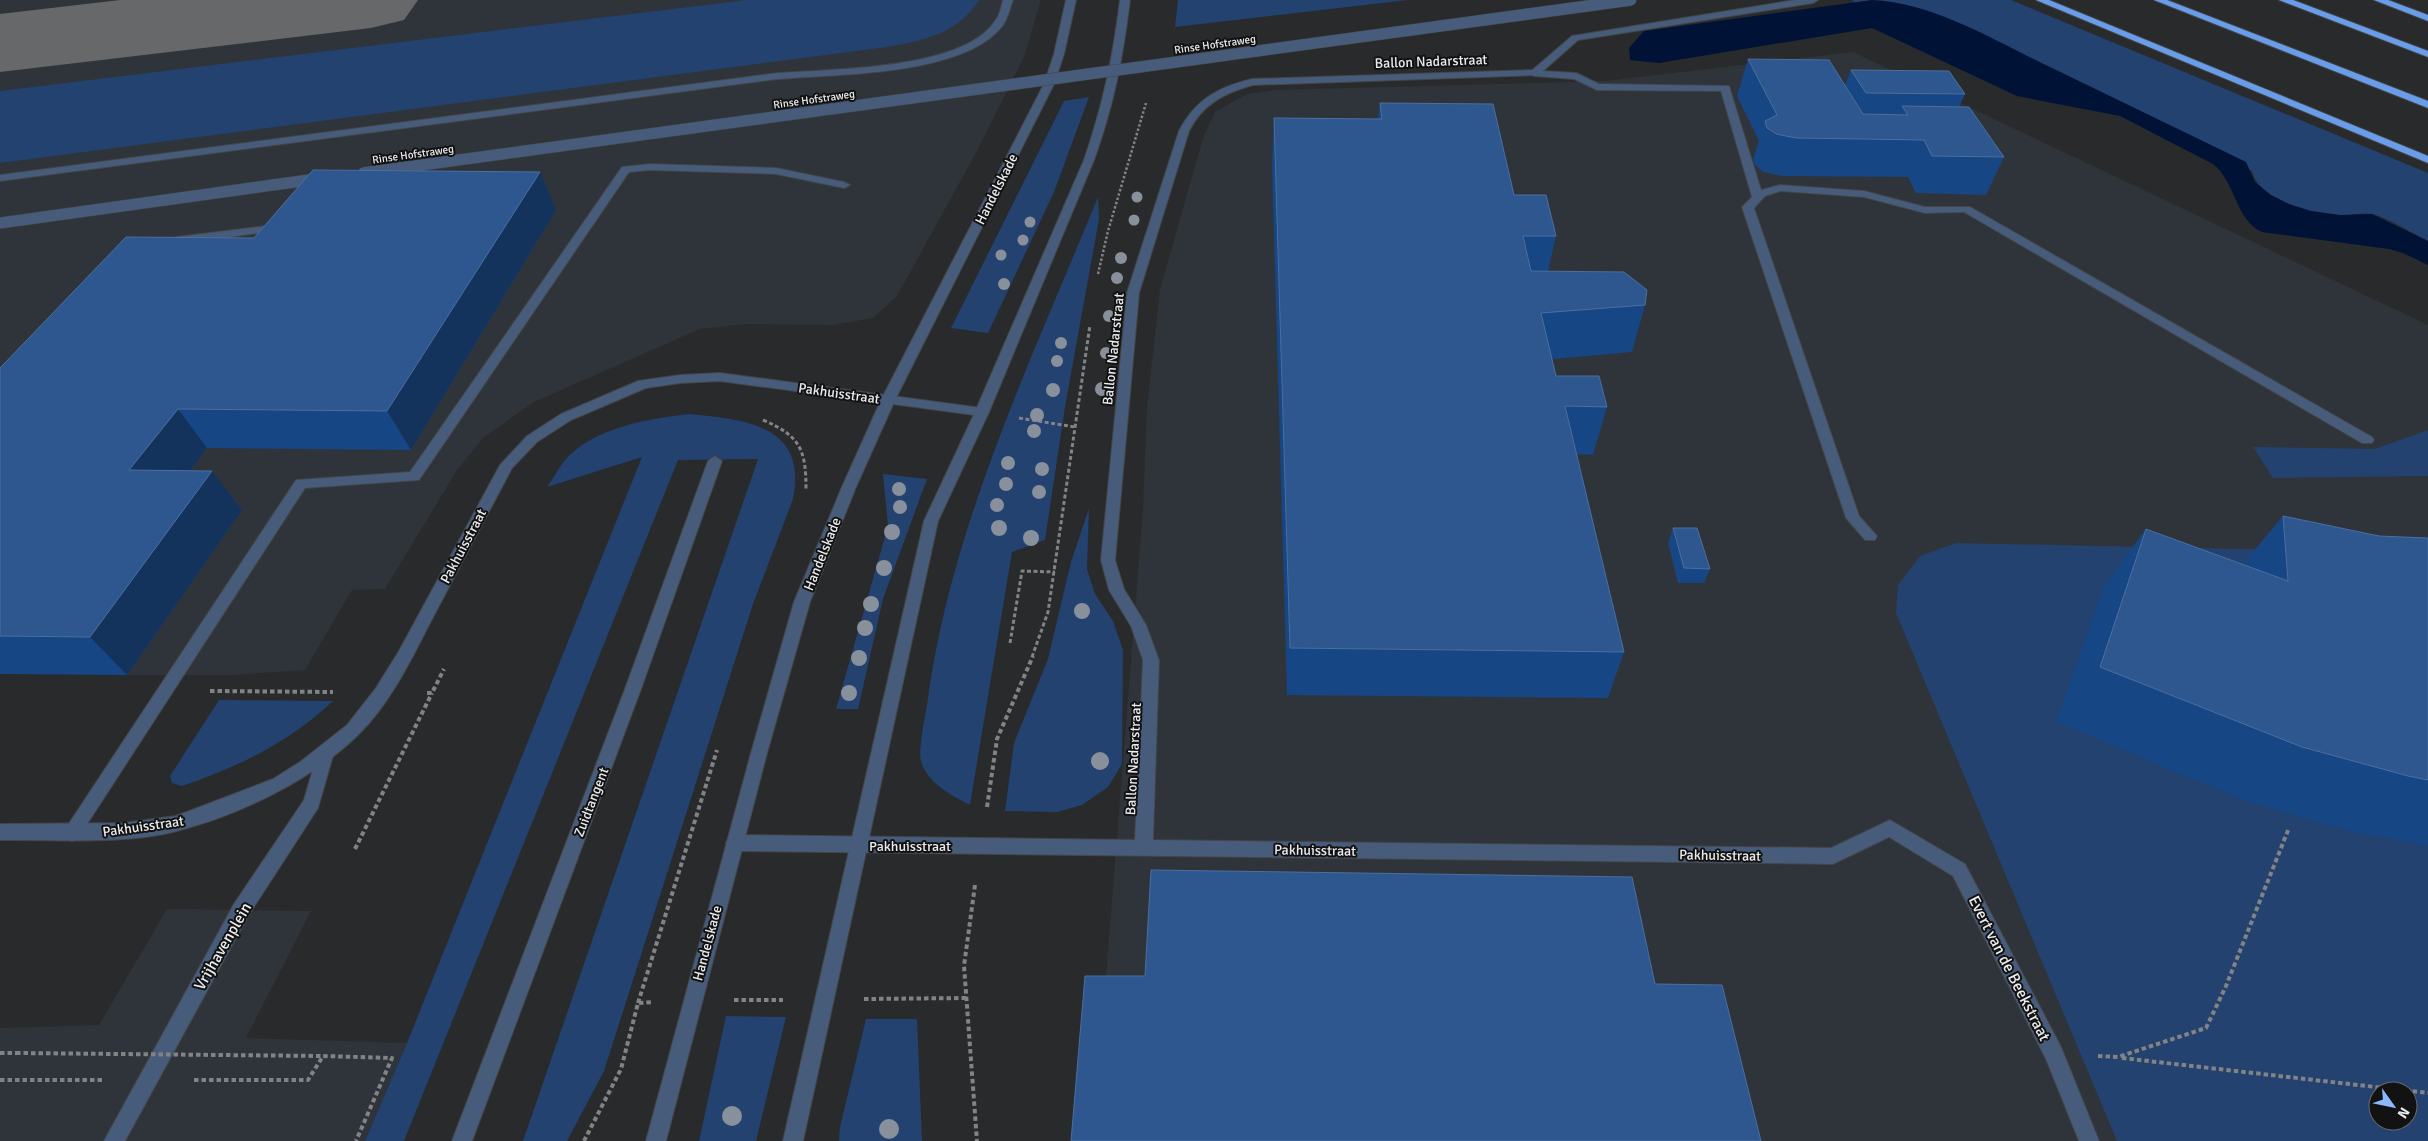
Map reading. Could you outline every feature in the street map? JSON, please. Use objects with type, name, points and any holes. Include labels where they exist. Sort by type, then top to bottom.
[{"type":"highway","points":[[2041,0],[2428,160]]},
{"type":"highway","points":[[2159,0],[2428,105]]},
{"type":"highway","points":[[2284,0],[2428,54]]},
{"type":"highway","points":[[2379,0],[2428,18]]},
{"type":"street","points":[[0,178],[778,76],[898,66],[950,54],[981,39],[999,23],[1008,0]]},
{"type":"street","name":"Handelskade","points":[[656,1141],[734,843],[802,602],[849,487],[888,400],[1049,84],[1059,54],[1071,0]]},
{"type":"street","points":[[793,1141],[931,521],[982,412],[1092,152],[1103,121],[1118,59],[1125,0]]},
{"type":"street","name":"Rinse Hofstraweg","points":[[356,174],[1631,0]]},
{"type":"street","points":[[1534,73],[1575,38],[1813,0]]},
{"type":"street","name":"Ballon Nadarstraat","points":[[1144,848],[1151,660],[1138,625],[1117,590],[1108,560],[1133,294],[1184,130],[1192,114],[1207,99],[1228,89],[1252,82],[1534,73],[1576,76],[1597,87],[1730,88],[1758,198]]},
{"type":"street","points":[[72,833],[301,482],[414,477],[626,169],[650,167],[776,172],[844,185]]},
{"type":"street","points":[[0,222],[336,177]]},
{"type":"street","points":[[1870,536],[1853,518],[1748,207],[1761,194],[1780,188],[1864,194],[1925,210],[1966,209],[2367,440]]},
{"type":"street","points":[[168,244],[184,238],[293,226]]},
{"type":"street","name":"Pakhuisstraat","points":[[0,832],[72,833],[123,831],[176,824],[279,784],[326,752],[353,730],[382,693],[405,655],[507,465],[532,439],[566,417],[643,384],[680,379],[720,377],[982,412]]},
{"type":"street","name":"Zuidtangent","points":[[462,1141],[633,689],[715,461]]},
{"type":"street","name":"Vrijhavenplein","points":[[114,1141],[241,910],[312,803],[326,752]]},
{"type":"street","name":"Pakhuisstraat","points":[[734,843],[860,846],[1833,856],[1890,828]]},
{"type":"street","name":"Evert van de Beekstraat","points":[[1890,828],[1959,870],[2054,1054],[2089,1141]]},
{"type":"path","points":[[1098,278],[1109,223],[1136,142],[1148,95]]},
{"type":"path","points":[[977,1141],[964,966],[966,940],[982,847],[997,739],[1044,629],[1055,572],[1091,322]]},
{"type":"path","points":[[982,412],[1075,427]]},
{"type":"path","points":[[756,418],[785,429],[797,440],[807,459],[806,490]]},
{"type":"path","points":[[1010,643],[1022,571],[1055,572]]},
{"type":"path","points":[[354,848],[445,666]]},
{"type":"path","points":[[166,690],[432,693]]},
{"type":"path","points":[[584,1141],[621,1069],[638,1003],[720,741]]},
{"type":"path","points":[[2118,1057],[2206,1028],[2226,986],[2288,828]]},
{"type":"path","points":[[638,1003],[692,1000],[967,998]]},
{"type":"path","points":[[0,1054],[161,1053],[392,1058],[356,1141]]},
{"type":"path","points":[[2054,1054],[2118,1057],[2428,1093]]},
{"type":"shaded area","points":[[0,0],[1041,0],[1024,57],[977,151],[897,296],[873,318],[833,325],[747,324],[700,329],[534,402],[483,438],[457,470],[385,589],[352,590],[305,670],[234,675],[127,675],[0,673]]},
{"type":"shaded area","points":[[747,0],[979,0],[971,11],[951,28],[914,42],[887,47],[0,163],[0,91]]},
{"type":"shaded area","points":[[1178,0],[1408,0],[1175,27]]},
{"type":"shaded area","points":[[1852,0],[1872,0],[1855,3]]},
{"type":"shaded area","points":[[1872,0],[2011,0],[2428,173],[2428,241],[2372,214],[2328,214],[2288,205],[2265,192],[2257,182],[2252,171]]},
{"type":"shaded area","points":[[1872,0],[1918,8],[1963,24],[2246,162],[2255,182],[2271,195],[2289,204],[2311,211],[2340,215],[2372,214],[2428,241],[2428,265],[2403,253],[2389,249],[2262,232],[2246,219],[2227,181],[2213,164],[2120,116],[2017,96],[1872,28],[1659,63],[1630,60],[1629,48],[1644,31]]},
{"type":"shaded area","points":[[1853,52],[2428,325],[2428,1141],[1093,1141],[1143,509],[1147,406],[1160,289],[1203,138],[1215,112],[1247,94],[1276,90],[1605,81]]},
{"type":"shaded area","points":[[1089,97],[1054,192],[988,333],[951,328],[1064,101]]},
{"type":"shaded area","points":[[1098,197],[1099,219],[1065,407],[1045,540],[1012,552],[970,805],[934,782],[924,769],[920,756],[938,639],[954,574],[996,446]]},
{"type":"shaded area","points":[[689,414],[731,419],[751,424],[768,431],[782,441],[791,456],[795,475],[793,499],[753,604],[604,1071],[567,1141],[523,1141],[758,459],[678,460],[404,1141],[365,1141],[407,1043],[642,457],[547,487],[564,461],[576,449],[590,440],[639,422]]},
{"type":"shaded area","points":[[2428,430],[2428,476],[2273,478],[2253,447],[2375,449]]},
{"type":"shaded area","points":[[883,474],[927,479],[883,599],[858,709],[836,709],[888,526]]},
{"type":"shaded area","points":[[1089,508],[1087,569],[1095,594],[1113,621],[1123,650],[1122,764],[1108,787],[1082,805],[1057,812],[1005,811],[1014,743],[1048,659],[1071,562]]},
{"type":"shaded area","points":[[1956,543],[2428,553],[2428,1141],[2117,1141],[1896,613],[1898,585],[1920,556]]},
{"type":"shaded area","points":[[219,700],[333,701],[299,729],[262,752],[224,770],[182,786],[172,783],[170,776]]},
{"type":"shaded area","points":[[167,909],[311,911],[246,1038],[407,1043],[365,1141],[0,1141],[0,1028],[99,1025]]},
{"type":"shaded area","points":[[726,1016],[786,1017],[756,1141],[699,1141]]},
{"type":"shaded area","points":[[866,1019],[917,1019],[922,1141],[839,1141],[840,1127]]},
{"type":"building","points":[[1748,59],[1829,60],[1863,114],[1908,115],[1902,106],[1969,107],[2004,157],[1932,156],[1924,140],[1796,138],[1776,134],[1767,128],[1765,121],[1777,115]]},
{"type":"building","points":[[1851,70],[1949,71],[1965,94],[1866,93]]},
{"type":"building","points":[[1380,103],[1493,104],[1514,195],[1546,195],[1556,236],[1523,236],[1531,271],[1624,272],[1647,290],[1645,305],[1541,313],[1556,376],[1599,376],[1607,407],[1565,406],[1624,652],[1290,648],[1274,118],[1382,119]]},
{"type":"building","points":[[313,170],[540,172],[387,411],[178,409],[129,470],[212,471],[90,637],[0,636],[0,368],[126,237],[254,238]]},
{"type":"building","points":[[2283,516],[2379,536],[2428,538],[2428,780],[2302,747],[2100,667],[2146,529],[2288,581]]},
{"type":"building","points":[[1673,528],[1697,528],[1710,569],[1684,568]]},
{"type":"building","points":[[1151,870],[1632,877],[1655,984],[1722,985],[1761,1141],[1071,1141],[1085,976],[1145,976]]},
{"type":"taxiway","points":[[0,43],[371,0]]}]
